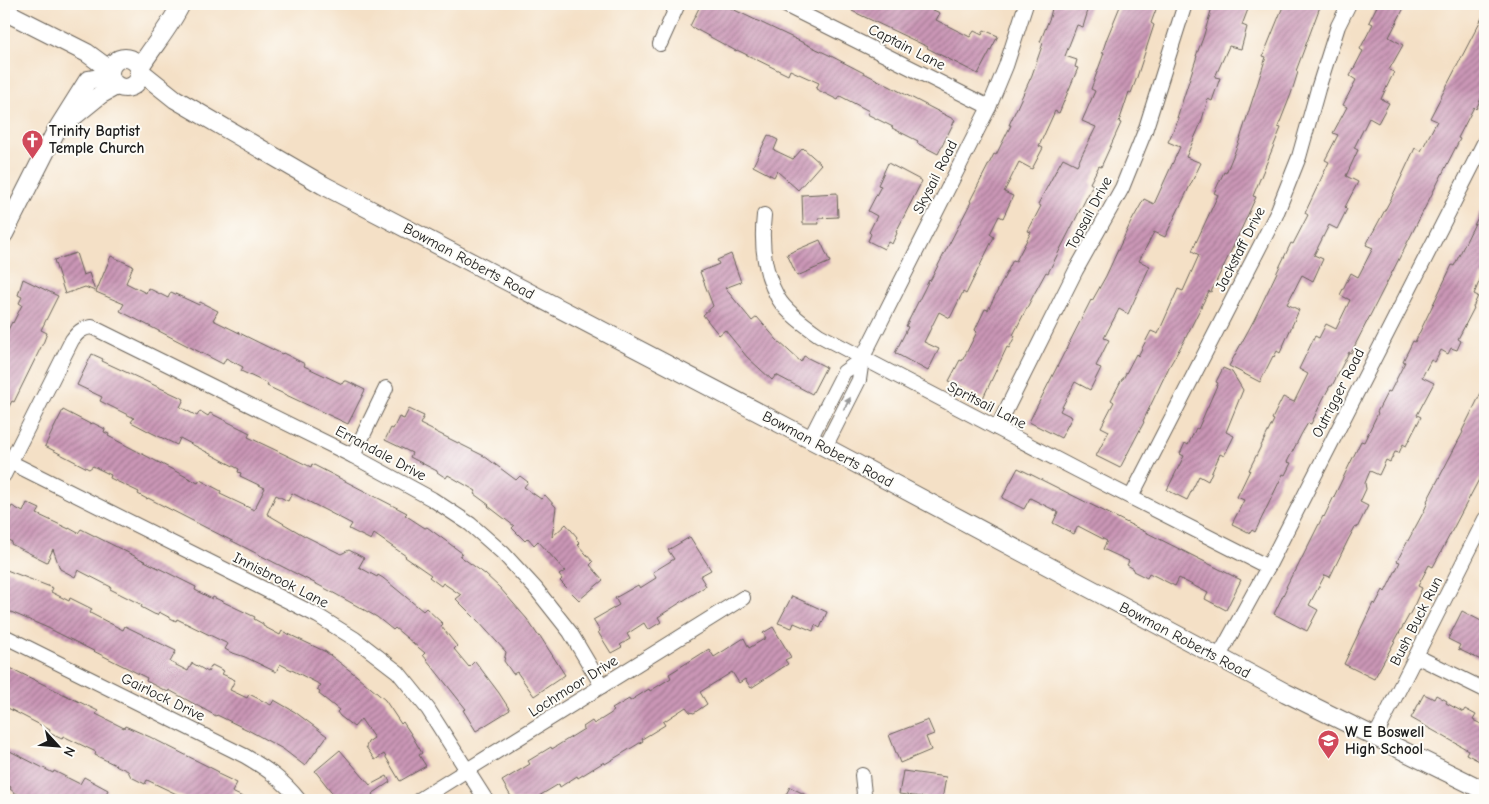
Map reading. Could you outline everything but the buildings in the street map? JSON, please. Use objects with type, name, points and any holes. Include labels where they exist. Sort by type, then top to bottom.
[{"type":"street","points":[[4,234],[56,131],[100,95],[154,44],[165,32],[181,4]]},
{"type":"street","points":[[660,44],[678,4]]},
{"type":"street","name":"Captain Lane","points":[[783,4],[989,107]]},
{"type":"street","name":"Skysail Road","points":[[817,443],[844,372],[862,359],[989,107],[1006,66],[1026,4]]},
{"type":"street","name":"Topsail Drive","points":[[997,428],[1076,270],[1122,188],[1146,131],[1186,4]]},
{"type":"street","name":"Jackstaff Drive","points":[[1131,497],[1276,215],[1299,157],[1338,26],[1349,4]]},
{"type":"street","name":"Bowman Roberts Road","points":[[4,11],[175,99],[323,185],[817,443],[1218,658],[1485,791]]},
{"type":"street","name":"Outrigger Road","points":[[1218,658],[1268,567],[1485,141]]},
{"type":"street","name":"Spritsail Lane","points":[[764,215],[762,236],[765,264],[779,300],[800,322],[862,359],[1268,567]]},
{"type":"street","name":"Errandale Drive","points":[[7,461],[76,334],[84,328],[92,327],[101,330],[353,456],[432,499],[470,524],[503,553],[536,589],[570,632],[602,686]]},
{"type":"street","points":[[353,456],[386,388]]},
{"type":"street","points":[[4,475],[7,461]]},
{"type":"street","name":"Innisbrook Lane","points":[[7,461],[309,611],[355,639],[398,672],[428,709],[486,800]]},
{"type":"street","name":"Bush Buck Run","points":[[1375,737],[1485,519]]},
{"type":"street","name":"Lochmoor Drive","points":[[419,800],[743,598]]},
{"type":"street","name":"Gairlock Drive","points":[[4,636],[245,756],[279,779],[299,800]]},
{"type":"street","points":[[1416,656],[1485,690]]},
{"type":"street","points":[[862,776],[864,794],[862,800]]},
{"type":"place","name":"Trinity Baptist Temple Church","points":[[33,159]]},
{"type":"place","name":"W E Boswell High School","points":[[1329,760]]}]
